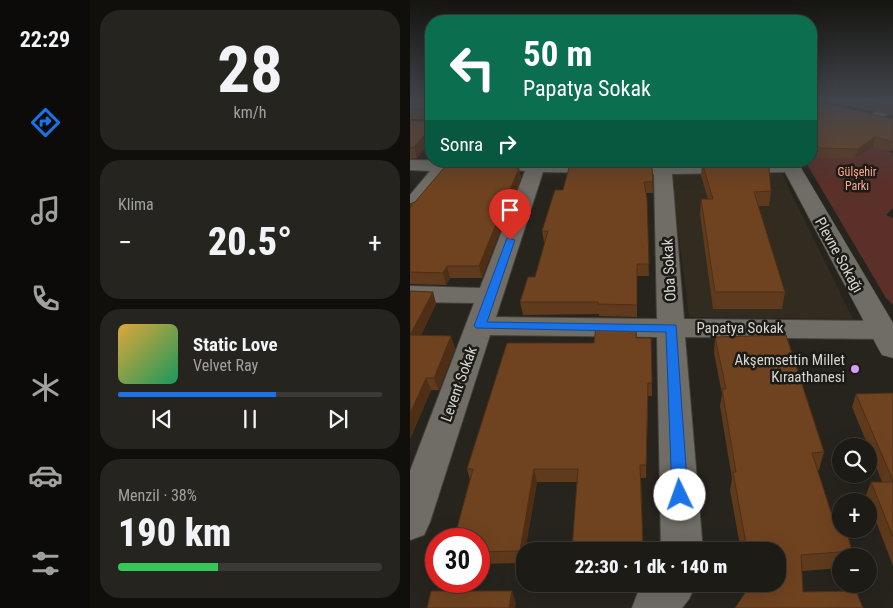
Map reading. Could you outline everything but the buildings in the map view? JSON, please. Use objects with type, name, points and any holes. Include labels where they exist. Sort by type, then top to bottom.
[{"type":"street","points":[[410,165],[425,165]]},
{"type":"street","points":[[410,208],[442,167]]},
{"type":"street","name":"Levent Sokak","points":[[410,522],[537,167]]},
{"type":"street","points":[[613,167],[663,169],[726,167]]},
{"type":"street","name":"Plevne Sokağı","points":[[790,167],[887,339]]},
{"type":"street","name":"Oba Sokak","points":[[663,169],[682,542]]},
{"type":"street","points":[[410,294],[490,296]]},
{"type":"street","name":"Papatya Sokak","points":[[480,326],[672,328],[887,339]]},
{"type":"street","points":[[654,608],[667,592]]},
{"type":"shaded area","points":[[671,174],[782,174],[853,319],[689,317]]},
{"type":"green space","name":"Gülşehir Parkı","points":[[817,131],[892,149],[889,152],[893,153],[893,208],[886,215],[893,218],[893,305],[886,298],[809,167],[817,167]]},
{"type":"place","name":"Akşemsettin Millet Kıraathanesi","points":[[855,369]]},
{"type":"route","points":[[510,240],[480,326],[672,328],[680,495]]}]
